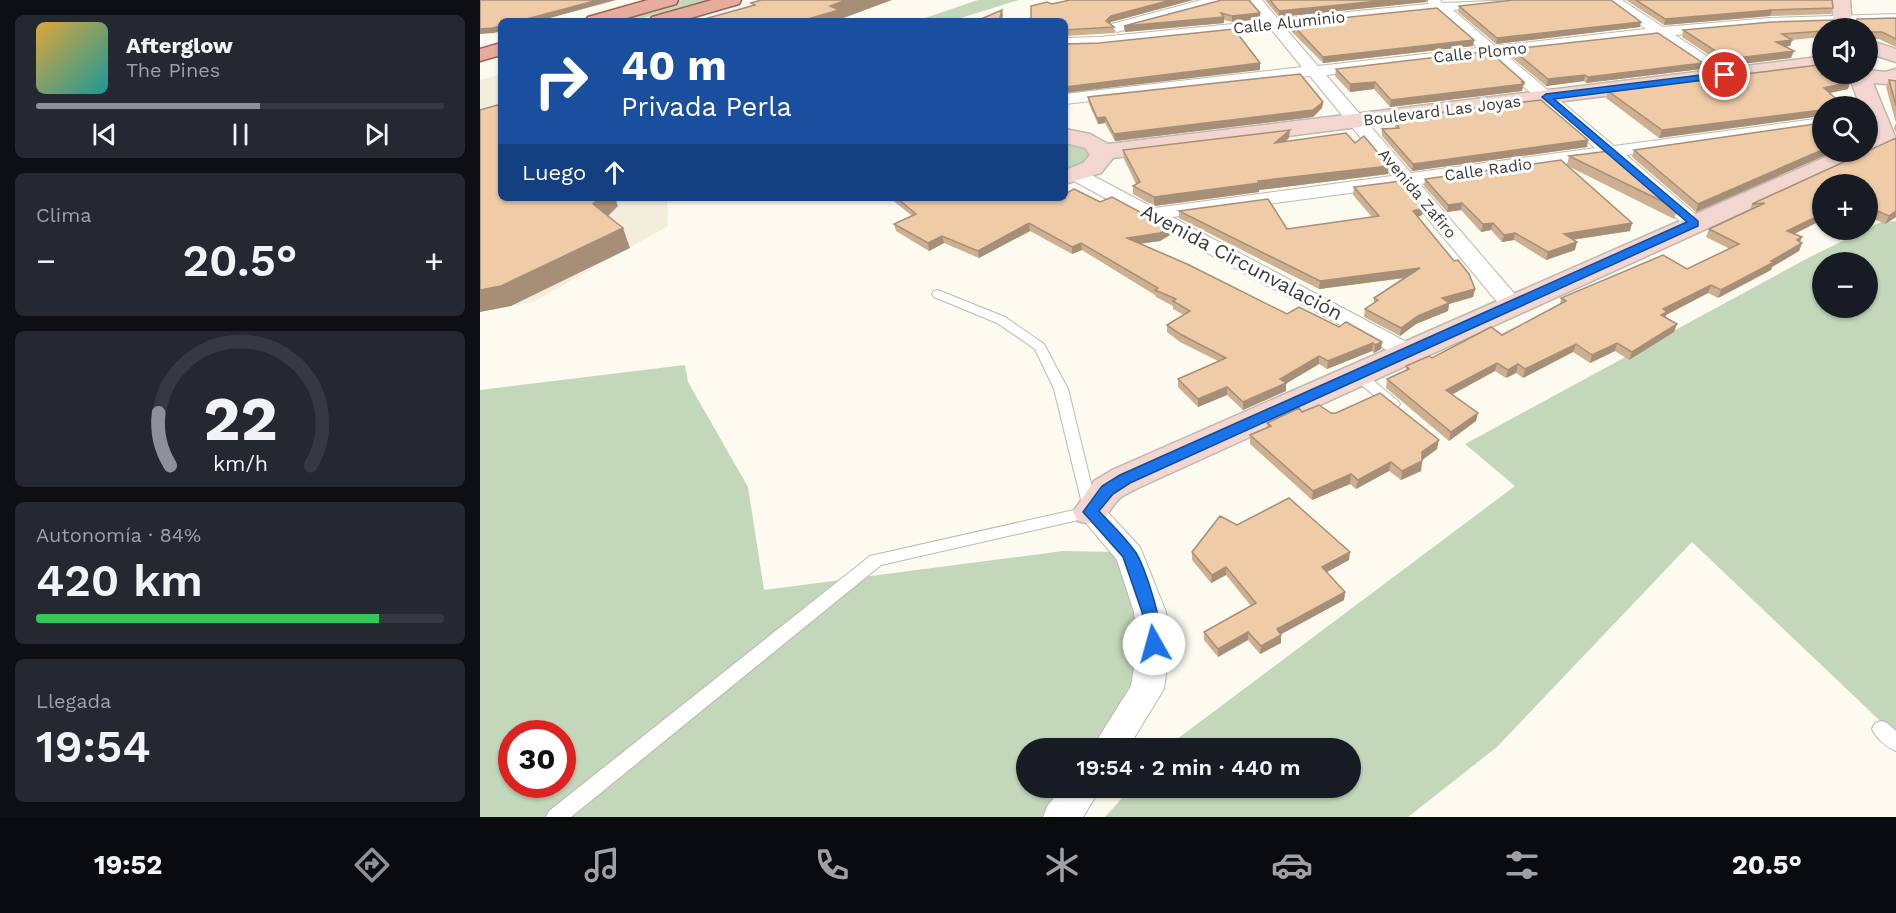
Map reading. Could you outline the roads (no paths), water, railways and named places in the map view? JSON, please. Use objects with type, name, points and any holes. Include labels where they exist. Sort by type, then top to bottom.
[{"type":"main road","points":[[597,18],[669,0]]},
{"type":"main road","points":[[669,18],[732,0]]},
{"type":"main road","points":[[480,42],[498,39]]},
{"type":"main road","points":[[480,55],[498,50]]},
{"type":"main road","points":[[480,72],[498,67]]},
{"type":"street","points":[[1068,41],[1218,0]]},
{"type":"street","name":"Avenida Zafiro","points":[[1254,0],[1511,304]]},
{"type":"street","name":"Calle Aluminio","points":[[1068,42],[1099,42],[1274,24],[1437,4],[1512,0]]},
{"type":"street","points":[[1612,0],[1725,75]]},
{"type":"street","points":[[1437,4],[1694,223]]},
{"type":"street","name":"Calle Plomo","points":[[1068,99],[1660,32],[1842,16],[1896,18]]},
{"type":"street","points":[[1878,50],[1896,56]]},
{"type":"street","name":"Boulevard Las Joyas","points":[[1102,152],[1725,75],[1812,60]]},
{"type":"street","points":[[1878,77],[1896,75]]},
{"type":"street","name":"Calle Radio","points":[[1153,214],[1812,124]]},
{"type":"street","points":[[1068,137],[1089,141],[1098,146],[1102,152],[1102,159],[1097,165],[1071,176]]},
{"type":"street","points":[[1115,738],[1147,689],[1154,644],[1150,612],[1130,555],[1091,512],[1107,490],[1125,479],[1358,375],[1406,351],[1833,162]]},
{"type":"street","name":"Avenida Circunvalación","points":[[1071,176],[1153,214],[1406,351]]},
{"type":"street","points":[[1061,817],[1075,798]]},
{"type":"lane","points":[[556,817],[876,560],[1091,512],[1061,389],[1040,347],[1001,320],[938,294]]},
{"type":"lane","points":[[1358,375],[1408,416]]},
{"type":"lane","points":[[1881,729],[1896,743]]}]
